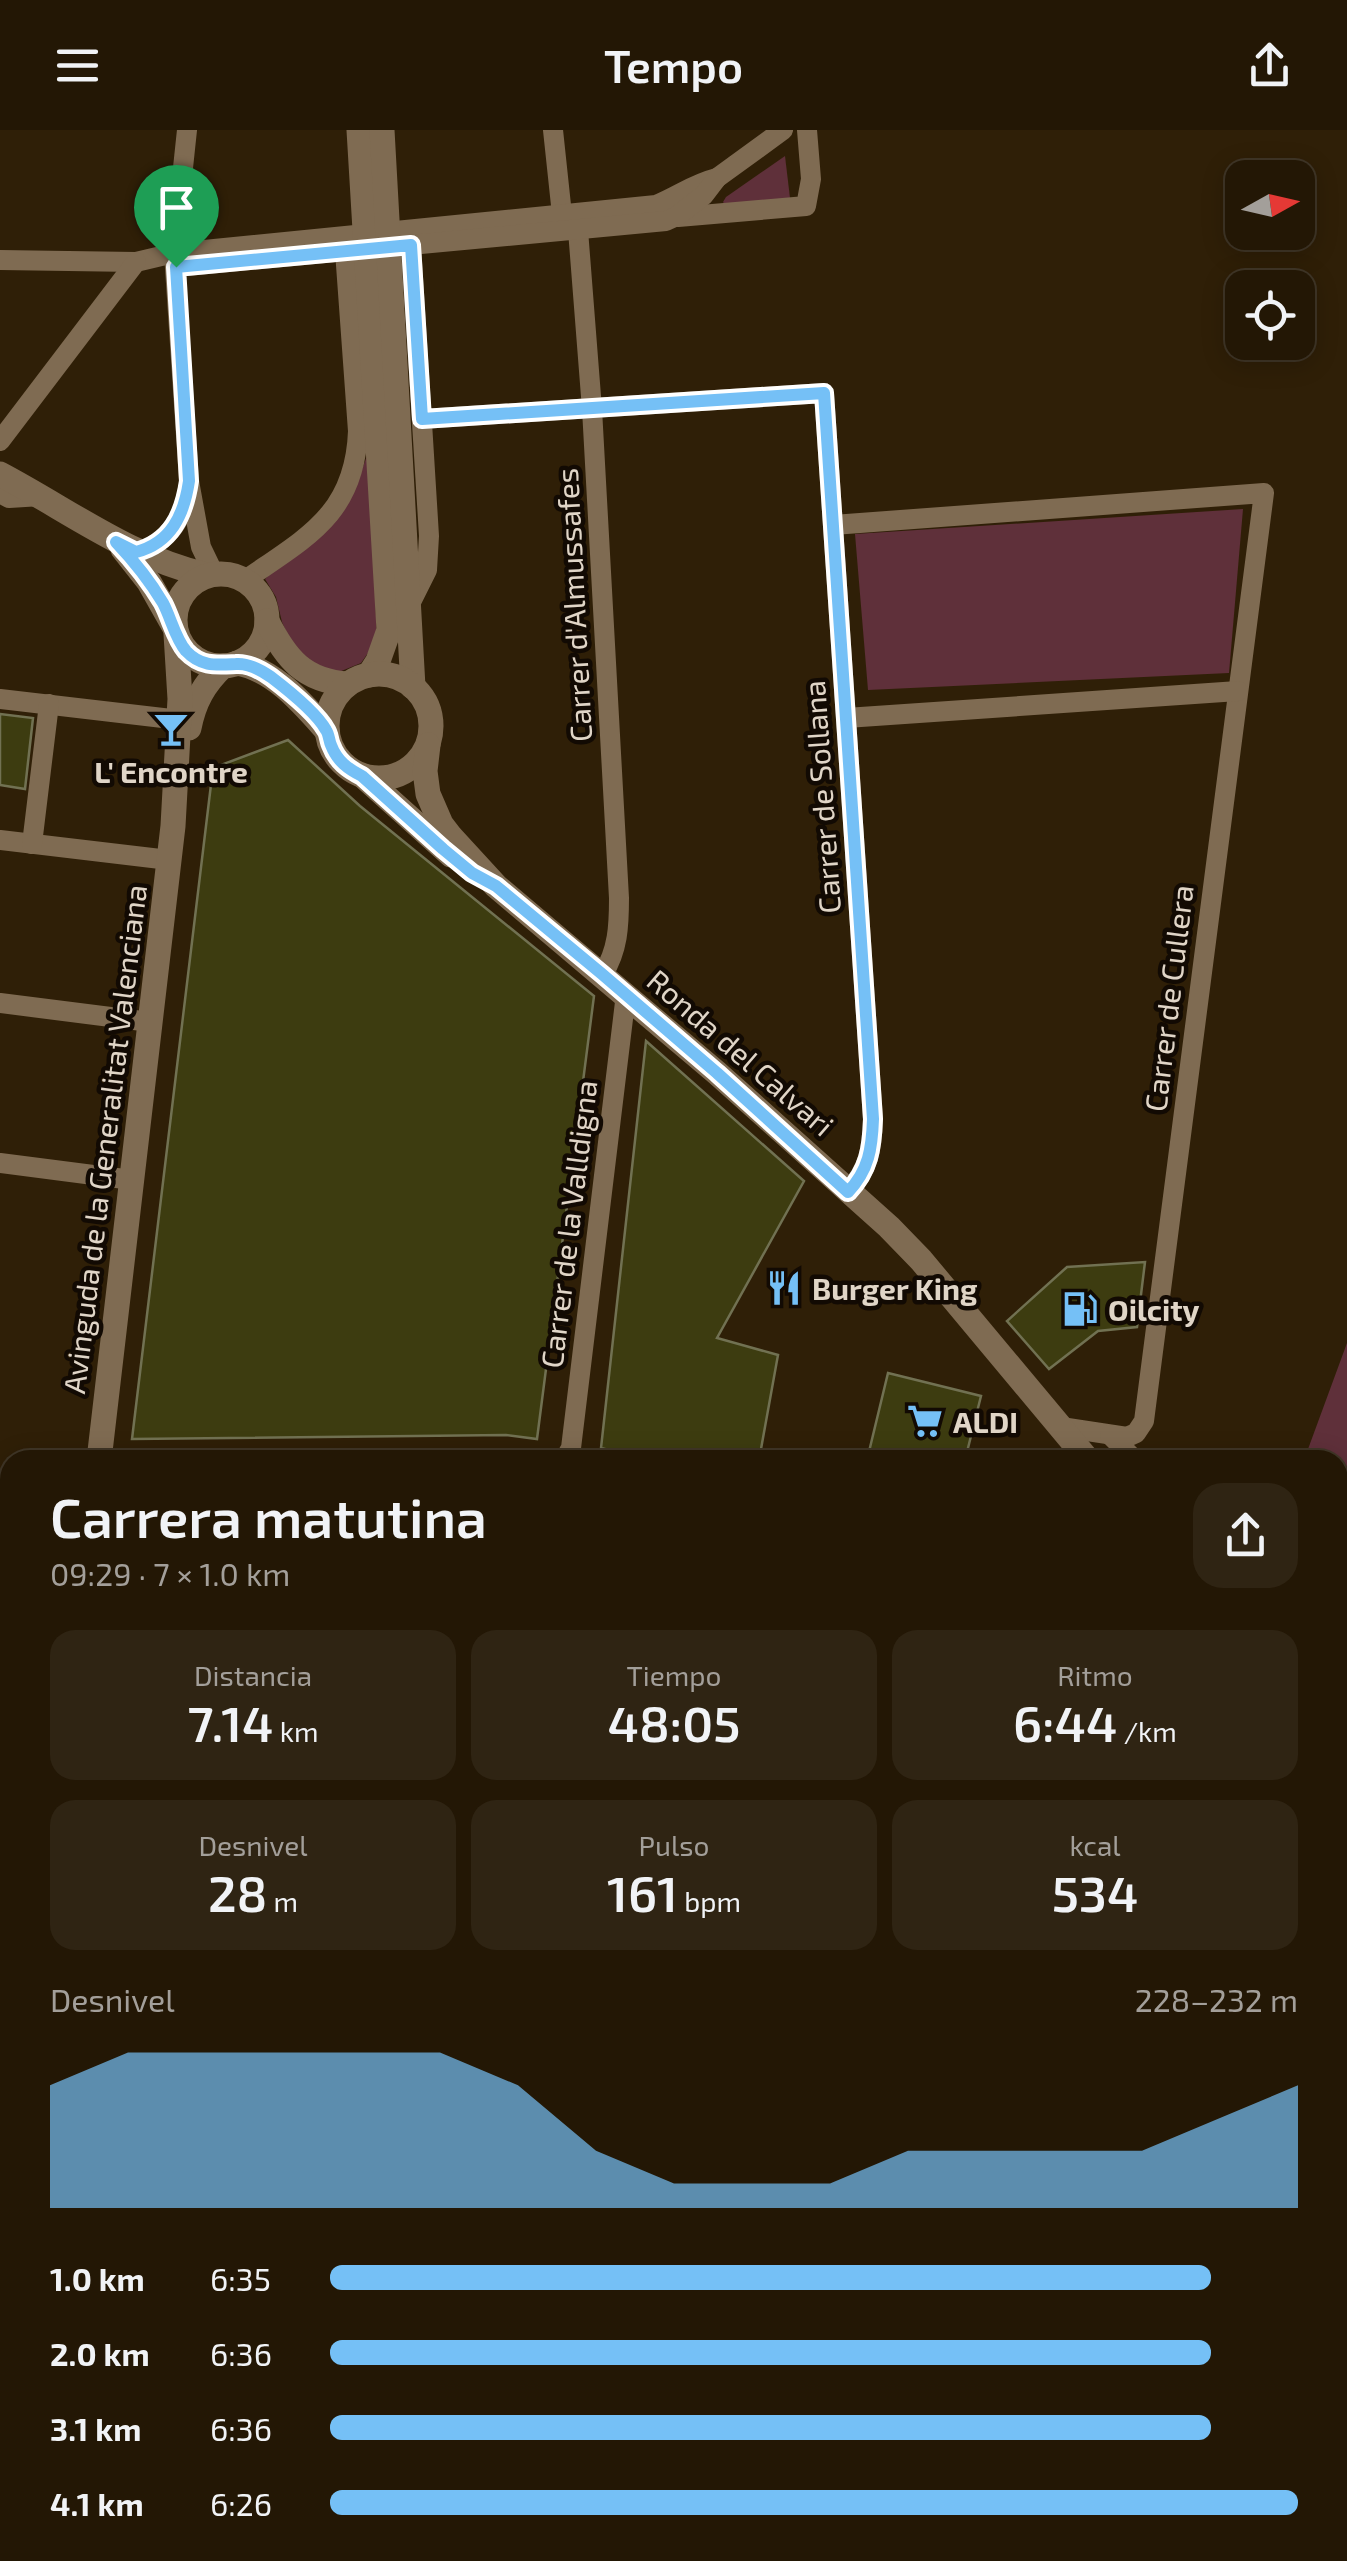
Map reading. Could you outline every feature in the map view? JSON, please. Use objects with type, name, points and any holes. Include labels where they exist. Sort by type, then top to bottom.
[{"type":"street","points":[[187,130],[175,260],[189,481],[210,575]]},
{"type":"street","points":[[176,631],[175,611],[182,593],[197,580],[227,574],[245,580],[262,598],[276,640],[298,666],[320,679],[359,680],[385,674],[414,687],[431,720],[428,744],[413,766],[402,774],[389,778],[362,776],[338,759],[327,731],[332,705],[359,680],[378,661],[389,630],[360,130]]},
{"type":"street","points":[[382,130],[414,687]]},
{"type":"street","name":"Carrer d'Almussafes","points":[[552,130],[592,409],[618,898],[616,944],[602,974]]},
{"type":"street","points":[[0,260],[175,260],[568,225],[666,222],[704,195],[716,178],[783,130]]},
{"type":"street","points":[[676,217],[806,206],[811,179],[806,130]]},
{"type":"street","points":[[568,225],[656,205],[697,183],[716,178]]},
{"type":"street","points":[[405,240],[422,419],[428,553],[427,570],[410,604]]},
{"type":"street","points":[[245,580],[330,516],[350,484],[358,431],[351,245]]},
{"type":"street","points":[[0,441],[136,262]]},
{"type":"street","name":"Carrer de Sollana","points":[[592,409],[824,393],[873,1119],[867,1164],[848,1192]]},
{"type":"street","points":[[422,419],[592,409]]},
{"type":"street","points":[[0,474],[126,547],[160,562],[210,575]]},
{"type":"street","points":[[126,547],[156,545],[171,530],[182,513],[189,481]]},
{"type":"street","points":[[0,493],[9,498],[41,496]]},
{"type":"street","name":"Carrer de Cullera","points":[[833,525],[1264,493],[1144,1421],[1122,1450],[1061,1427]]},
{"type":"street","points":[[126,547],[150,582],[180,644],[194,658],[213,666],[254,667],[299,702],[327,731]]},
{"type":"street","points":[[230,665],[255,651],[262,642],[267,621]]},
{"type":"street","name":"Avinguda de la Generalitat Valenciana","points":[[100,1450],[173,826],[180,720],[176,631]]},
{"type":"street","name":"Avinguda de la Generalitat Valenciana","points":[[173,826],[193,710],[202,689],[230,665]]},
{"type":"street","points":[[846,718],[1238,691]]},
{"type":"street","points":[[0,699],[180,720]]},
{"type":"street","points":[[32,844],[49,704]]},
{"type":"street","name":"Ronda del Calvari","points":[[428,744],[425,778],[433,810],[451,837],[496,886],[626,994],[890,1228],[1080,1450]]},
{"type":"street","name":"Ronda del Calvari","points":[[362,776],[472,873],[496,886]]},
{"type":"street","points":[[0,840],[169,860]]},
{"type":"street","name":"Carrer de la Valldigna","points":[[570,1450],[626,994]]},
{"type":"street","points":[[0,1004],[150,1022]]},
{"type":"street","points":[[0,1163],[132,1180]]},
{"type":"shaded area","points":[[785,156],[790,198],[725,205],[726,197]]},
{"type":"shaded area","points":[[369,450],[377,640],[361,663],[339,672],[315,665],[292,645],[276,597],[265,579],[355,489]]},
{"type":"shaded area","points":[[1243,509],[1229,673],[868,690],[855,534]]},
{"type":"shaded area","points":[[1347,1343],[1347,1450],[1308,1450]]},
{"type":"building","points":[[0,714],[33,718],[25,789],[0,785]]},
{"type":"building","points":[[288,740],[360,806],[594,996],[537,1439],[506,1435],[132,1439],[213,768]]},
{"type":"building","points":[[646,1041],[804,1181],[717,1338],[778,1355],[761,1450],[601,1448]]},
{"type":"building","name":"Oilcity","points":[[1145,1262],[1137,1327],[1098,1331],[1049,1369],[1007,1321],[1067,1267]]},
{"type":"building","name":"ALDI","points":[[888,1373],[981,1396],[968,1450],[869,1450]]},
{"type":"place","name":"L' Encontre","points":[[171,729]]},
{"type":"place","name":"Burger King","points":[[784,1288]]},
{"type":"place","name":"Oilcity","points":[[1080,1309]]},
{"type":"place","name":"ALDI","points":[[925,1421]]},
{"type":"route","points":[[411,245],[422,419],[824,393],[873,1119],[867,1164],[848,1192],[602,974],[496,886],[472,873],[362,776],[349,769],[338,759],[327,731],[269,676],[238,663],[203,663],[180,644],[150,582],[116,542],[136,552],[162,541],[182,513],[187,497],[176,267],[411,245]]}]
